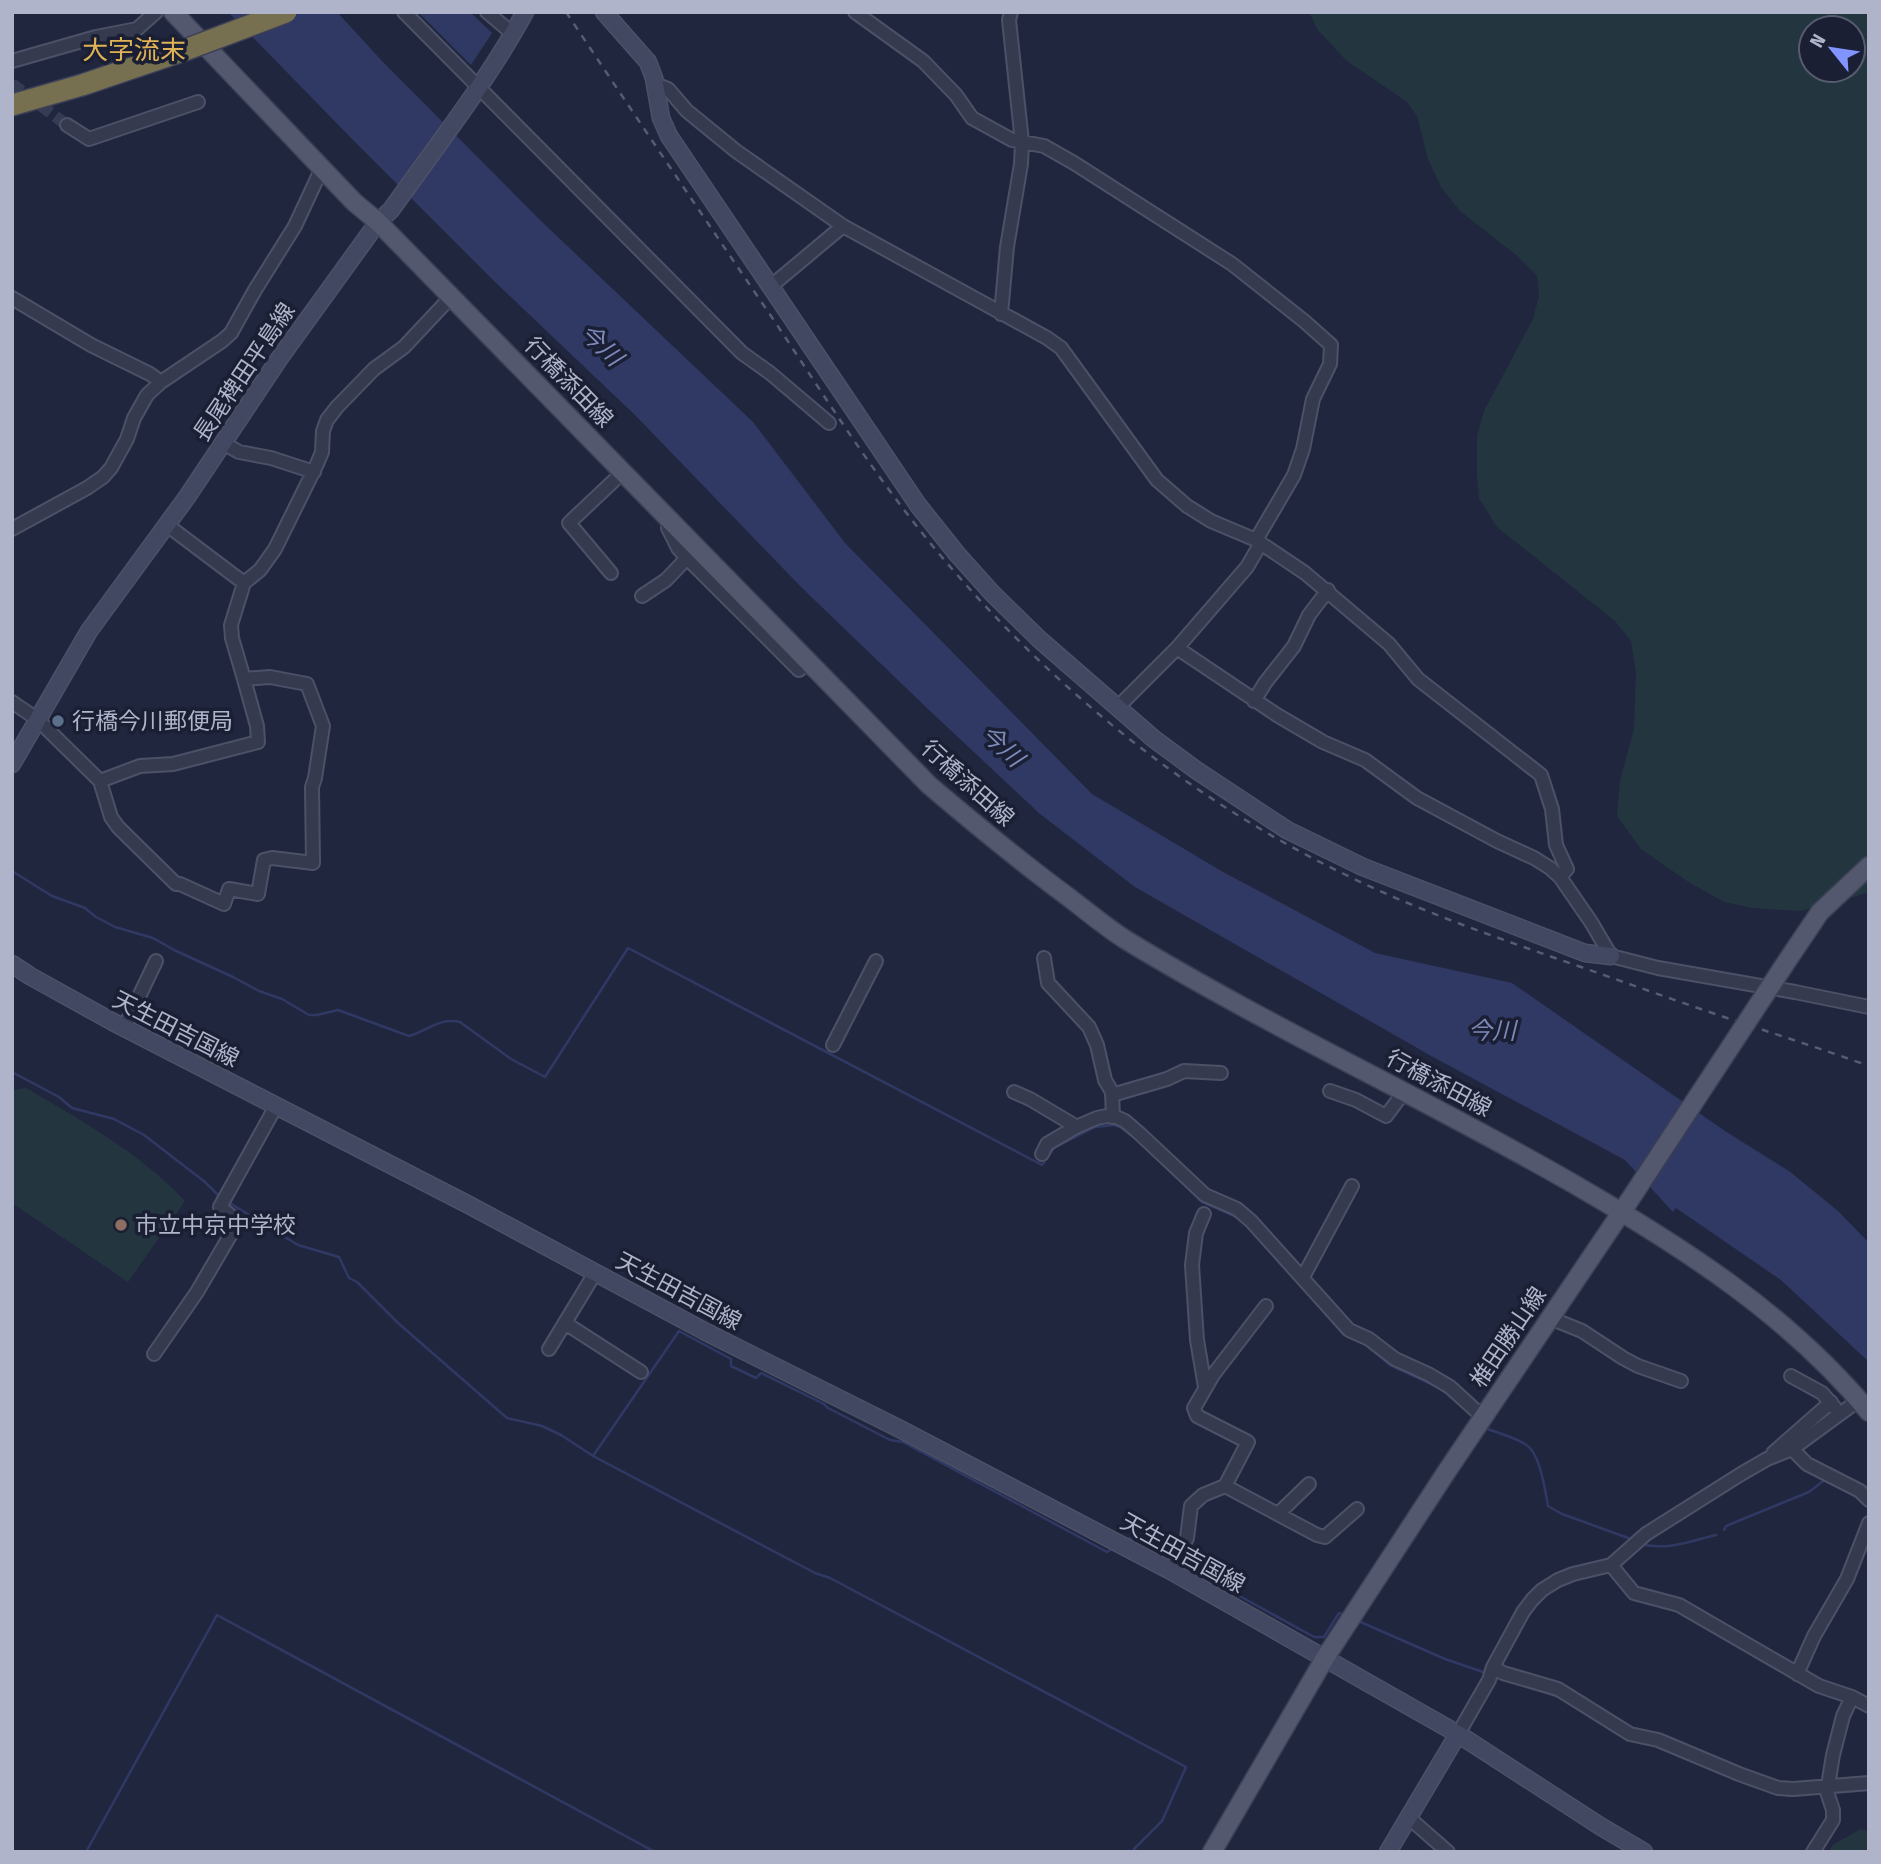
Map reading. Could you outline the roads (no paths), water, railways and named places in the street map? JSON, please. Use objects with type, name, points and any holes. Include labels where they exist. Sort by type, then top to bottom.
[{"type":"highway","points":[[12,106],[185,50],[286,12]]},
{"type":"highway","points":[[12,97],[82,85]]},
{"type":"highway","points":[[12,114],[82,85]]},
{"type":"main road","name":"行橋添田線","points":[[173,12],[354,202],[384,216],[452,298],[929,785],[1012,856],[1124,939],[1271,1022],[1624,1208],[1749,1297],[1866,1400]]},
{"type":"main road","name":"長尾稗田平島線","points":[[12,764],[89,631],[167,525],[279,359],[476,90],[525,12]]},
{"type":"main road","points":[[604,12],[648,62],[661,118],[669,136],[918,505],[957,554],[1030,630],[1154,739],[1287,830],[1363,867],[1585,953],[1611,956]]},
{"type":"main road","name":"椎田勝山線","points":[[1212,1852],[1325,1658],[1785,964],[1820,912],[1869,866]]},
{"type":"main road","name":"天生田吉国線","points":[[12,964],[124,1028],[1171,1571],[1458,1734],[1644,1852]]},
{"type":"main road","points":[[1388,1852],[1458,1734]]},
{"type":"street","points":[[12,61],[96,37],[137,29],[156,12]]},
{"type":"street","points":[[404,12],[476,90],[742,353],[770,373],[829,424]]},
{"type":"street","points":[[487,12],[513,34]]},
{"type":"street","points":[[855,12],[923,61],[956,96],[972,118],[1012,140],[1044,146],[1074,163],[1232,264],[1331,345],[1330,364],[1313,399],[1303,449],[1294,475],[1276,505],[1247,567],[1177,648],[1117,708]]},
{"type":"street","points":[[1001,314],[1007,247],[1021,164],[1022,142],[1009,20],[1011,12]]},
{"type":"street","points":[[655,84],[668,89],[687,111],[736,151],[843,226],[1061,348],[1157,480],[1168,491],[1187,506],[1259,542],[1306,573],[1389,644],[1418,679],[1541,775],[1552,809],[1556,845],[1567,869],[1560,877]]},
{"type":"street","points":[[67,125],[89,139],[198,102]]},
{"type":"street","points":[[659,107],[674,107],[687,111]]},
{"type":"street","points":[[12,529],[103,477],[127,439],[134,418],[147,395],[161,382],[231,333],[295,226],[322,168]]},
{"type":"street","points":[[770,287],[843,226]]},
{"type":"street","points":[[12,298],[91,345],[161,382]]},
{"type":"street","points":[[100,781],[140,766],[173,764],[258,742],[257,726],[232,638],[231,625],[244,583],[260,570],[275,549],[314,472],[322,452],[323,431],[327,420],[374,369],[404,347],[452,298]]},
{"type":"street","points":[[223,443],[239,452],[271,458],[314,472]]},
{"type":"street","points":[[611,573],[569,523],[623,472]]},
{"type":"street","points":[[672,523],[668,528],[678,548],[687,558],[799,670],[808,662]]},
{"type":"street","points":[[167,525],[244,583]]},
{"type":"street","points":[[642,596],[666,580],[687,558]]},
{"type":"street","points":[[1254,701],[1265,682],[1294,646],[1309,615],[1328,590]]},
{"type":"street","points":[[1177,648],[1254,701],[1323,742],[1365,760],[1417,798],[1550,868],[1560,877],[1611,956],[1658,968],[1869,1007]]},
{"type":"street","points":[[12,702],[37,719],[100,781],[111,817],[118,827],[176,884],[224,904],[229,889],[258,894],[264,860],[272,858],[313,863],[312,787],[323,726],[307,684],[270,677],[244,679]]},
{"type":"street","points":[[1044,958],[1048,983],[1089,1027],[1097,1045],[1105,1080],[1112,1095],[1113,1117]]},
{"type":"street","points":[[124,1028],[156,961]]},
{"type":"street","points":[[833,1045],[876,961]]},
{"type":"street","points":[[1112,1095],[1167,1079],[1184,1071],[1221,1073]]},
{"type":"street","points":[[1330,1091],[1356,1100],[1386,1116],[1404,1092]]},
{"type":"street","points":[[1014,1092],[1077,1127]]},
{"type":"street","points":[[154,1354],[197,1292],[232,1234],[234,1218],[220,1207],[276,1106]]},
{"type":"street","points":[[1042,1154],[1047,1144],[1097,1118],[1107,1116],[1125,1122],[1205,1195],[1237,1209],[1272,1242],[1349,1330],[1369,1339],[1395,1359],[1450,1387],[1483,1418]]},
{"type":"street","points":[[1303,1277],[1352,1186]]},
{"type":"street","points":[[1204,1214],[1196,1233],[1192,1265],[1197,1340],[1205,1387]]},
{"type":"street","points":[[550,1349],[595,1273]]},
{"type":"street","points":[[1171,1571],[1187,1538],[1191,1506],[1203,1495],[1225,1486],[1248,1443],[1197,1416],[1194,1408],[1205,1387],[1266,1306]]},
{"type":"street","points":[[1550,1318],[1582,1331],[1638,1366],[1681,1381]]},
{"type":"street","points":[[565,1323],[641,1373]]},
{"type":"street","points":[[1791,1376],[1822,1393],[1840,1414]]},
{"type":"street","points":[[1458,1734],[1523,1612],[1542,1590],[1573,1574],[1611,1565],[1646,1534],[1741,1474],[1792,1449],[1840,1414],[1866,1400]]},
{"type":"street","points":[[1767,1459],[1831,1402]]},
{"type":"street","points":[[1792,1449],[1807,1464],[1860,1492],[1869,1500]]},
{"type":"street","points":[[1278,1514],[1310,1484]]},
{"type":"street","points":[[1225,1486],[1325,1537],[1356,1509]]},
{"type":"street","points":[[1797,1674],[1810,1644],[1847,1579],[1869,1523]]},
{"type":"street","points":[[1611,1565],[1634,1593],[1679,1605],[1819,1686],[1869,1706]]},
{"type":"street","points":[[1493,1667],[1503,1673],[1558,1689],[1630,1734],[1658,1740],[1778,1788],[1869,1783]]},
{"type":"street","points":[[1813,1852],[1833,1819],[1827,1792],[1843,1716],[1852,1697]]},
{"type":"street","points":[[1408,1817],[1448,1852]]},
{"type":"water","name":"今川","points":[[228,12],[337,12],[541,221],[753,422],[845,543],[1092,794],[1223,872],[1375,953],[1512,983],[1725,1131],[1789,1171],[1838,1211],[1869,1243],[1869,1362],[1781,1280],[1676,1208],[1673,1212],[1625,1160],[1433,1057],[1135,887],[1040,814],[801,587],[636,416],[495,282]]},
{"type":"water","points":[[418,12],[470,12],[492,33],[471,65]]},
{"type":"waterway","points":[[12,871],[52,896],[85,908],[115,927],[153,938],[259,991],[282,999],[309,1015],[338,1010],[409,1036],[446,1021],[460,1022],[511,1059],[545,1077],[628,948],[1042,1165],[1054,1148],[1095,1127],[1114,1125],[1138,1140]]},
{"type":"waterway","points":[[12,1072],[59,1097],[72,1108],[114,1119],[144,1135],[205,1182],[220,1197]]},
{"type":"waterway","points":[[1148,1150],[1202,1202],[1239,1218],[1270,1251]]},
{"type":"waterway","points":[[228,1202],[298,1245],[339,1257],[349,1278],[357,1282],[398,1323],[507,1418],[542,1426],[561,1435],[593,1456],[1186,1767],[1162,1821],[1134,1849],[1137,1852]]},
{"type":"waterway","points":[[1319,1306],[1343,1334],[1348,1336]]},
{"type":"waterway","points":[[593,1456],[679,1331],[731,1359],[731,1366],[756,1378],[761,1373],[890,1440],[903,1442],[1107,1552],[1115,1547]]},
{"type":"waterway","points":[[1361,1341],[1390,1365],[1440,1388],[1468,1412]]},
{"type":"waterway","points":[[1484,1425],[1530,1448],[1541,1472],[1548,1506],[1562,1514],[1631,1539]]},
{"type":"waterway","points":[[1724,1530],[1726,1526],[1809,1492],[1827,1478]]},
{"type":"waterway","points":[[1641,1544],[1670,1546],[1716,1535]]},
{"type":"waterway","points":[[1126,1540],[1130,1538],[1145,1543],[1174,1559]]},
{"type":"waterway","points":[[1180,1563],[1314,1637],[1324,1637],[1339,1613],[1344,1615]]},
{"type":"waterway","points":[[86,1852],[217,1615],[655,1852]]},
{"type":"waterway","points":[[1356,1620],[1445,1659],[1486,1673]]},
{"type":"waterway","points":[[1532,1688],[1559,1697]]},
{"type":"waterway","points":[[1627,1739],[1641,1743]]},
{"type":"waterway","points":[[1830,1793],[1869,1790]]},
{"type":"waterway","points":[[1782,1794],[1788,1796],[1824,1793]]},
{"type":"tunnel","points":[[12,84],[67,125]]},
{"type":"railway","points":[[566,12],[841,422],[915,524],[1007,629],[1057,678],[1110,723],[1223,806],[1282,842],[1370,886],[1502,939],[1869,1066]]},
{"type":"place","name":"行橋今川郵便局","points":[[58,721]]},
{"type":"place","name":"市立中京中学校","points":[[121,1225]]},
{"type":"district","name":"大字流末","points":[[134,50]]}]
